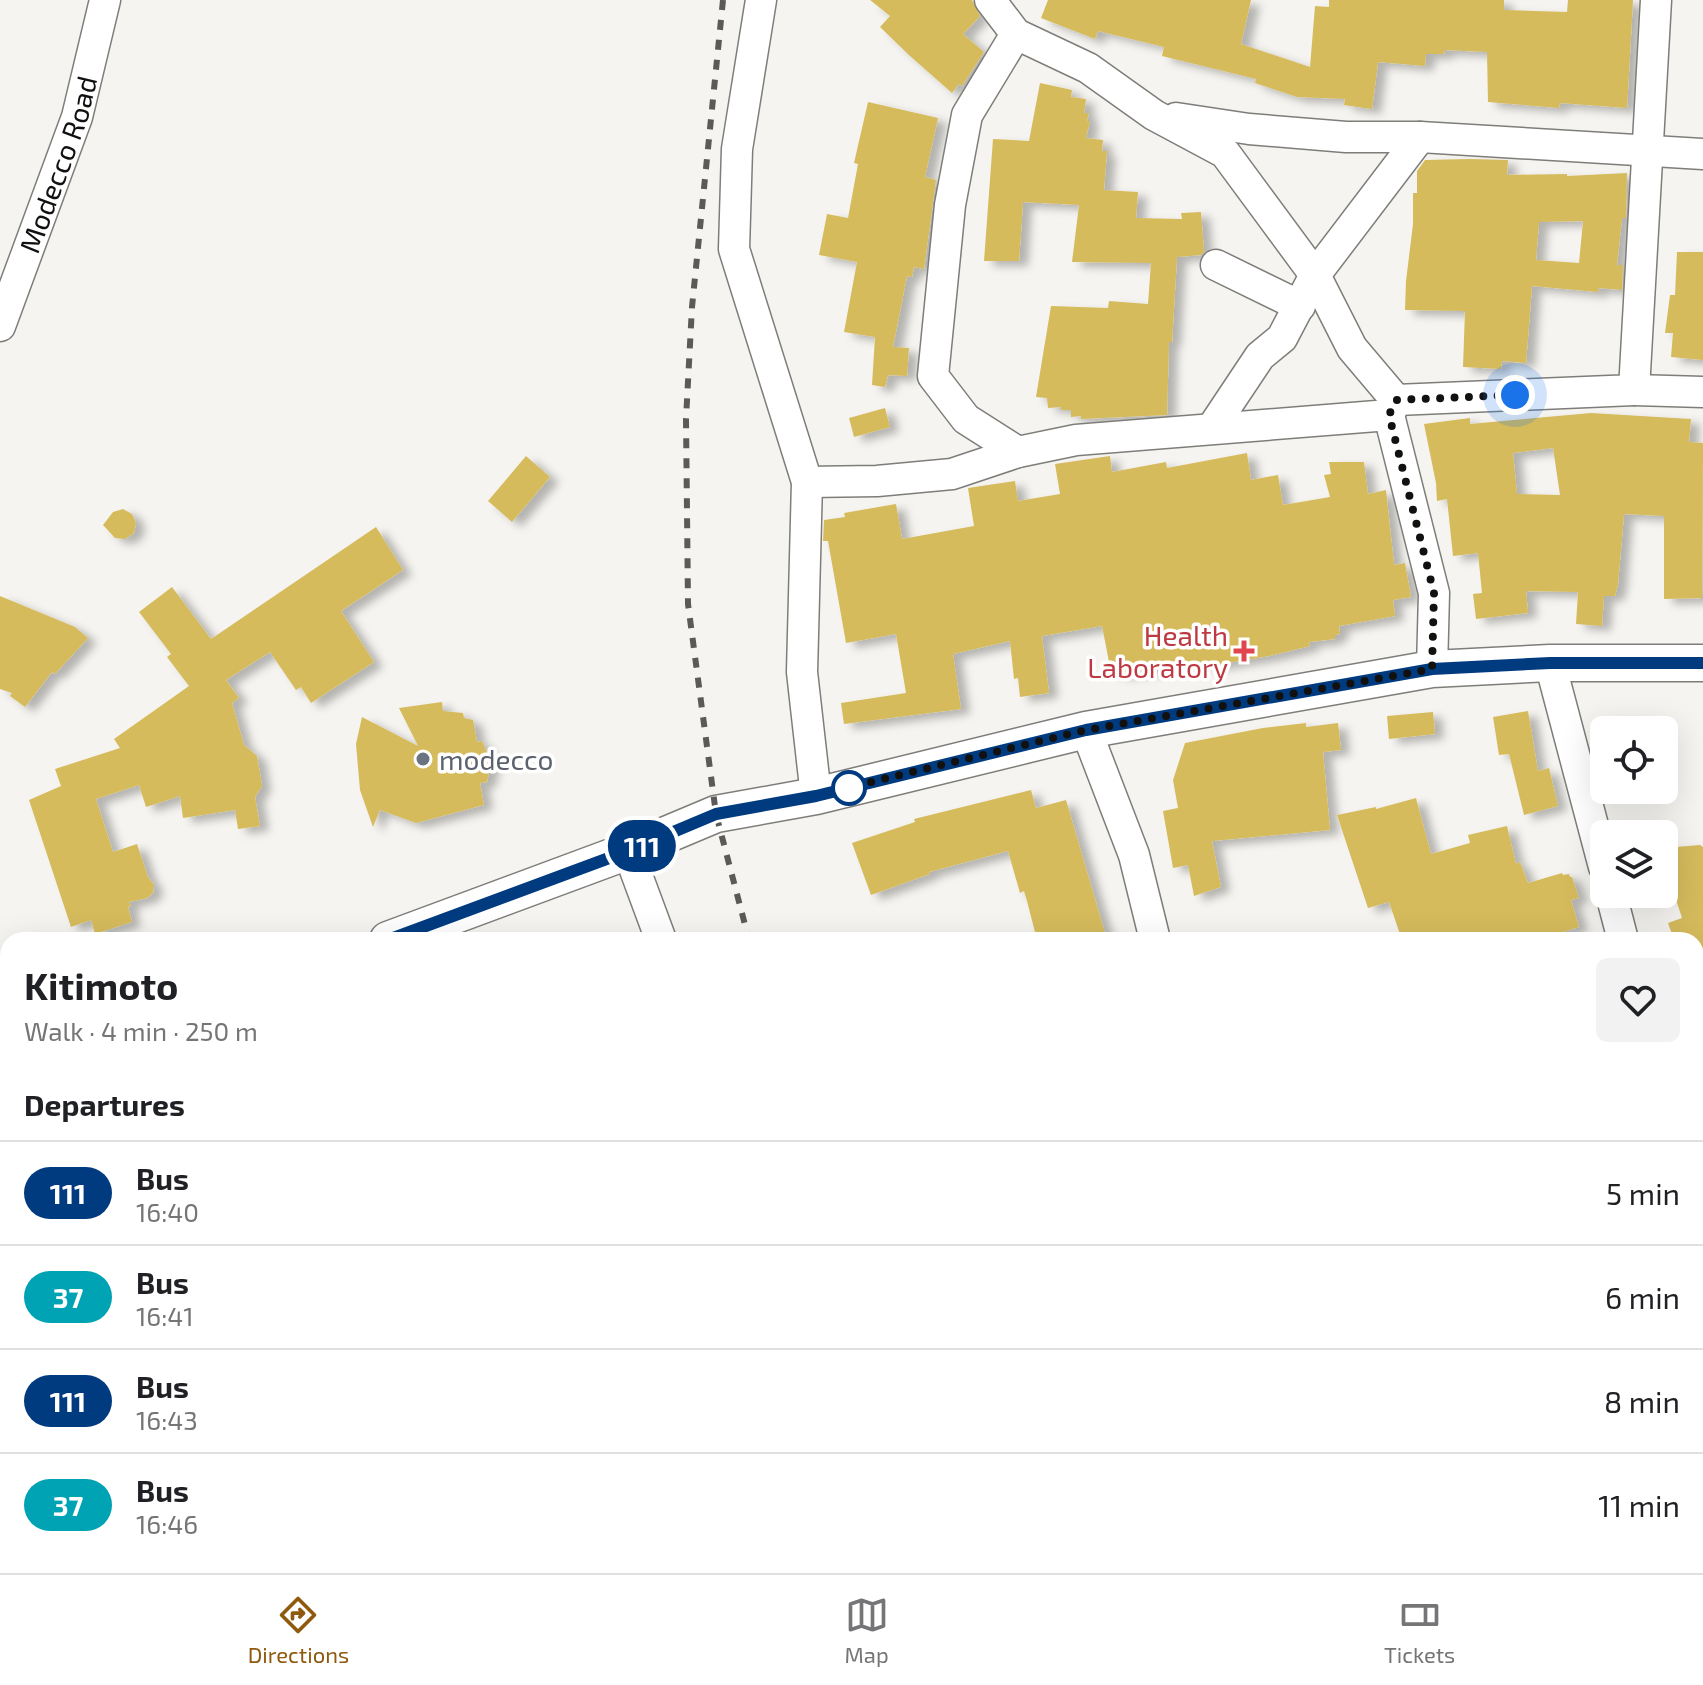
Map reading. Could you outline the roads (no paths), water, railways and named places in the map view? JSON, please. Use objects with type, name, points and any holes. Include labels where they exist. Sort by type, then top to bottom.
[{"type":"street","name":"Modecco Road","points":[[0,326],[10,261],[77,117],[105,0]]},
{"type":"street","points":[[761,0],[737,149],[734,249],[807,482],[802,672],[816,796]]},
{"type":"street","points":[[990,0],[1016,34],[1088,68],[1154,115],[1225,153],[1315,275],[1352,348],[1393,408],[1434,593],[1432,669]]},
{"type":"street","points":[[1634,390],[1656,0]]},
{"type":"street","points":[[1016,34],[967,115],[950,205],[933,376],[966,419],[1018,452]]},
{"type":"street","points":[[1154,115],[1346,137],[1420,137],[1703,154]]},
{"type":"street","points":[[1212,428],[1260,356],[1282,338],[1315,275],[1420,137]]},
{"type":"street","points":[[1216,265],[1300,306]]},
{"type":"street","points":[[807,482],[877,481],[952,474],[1018,452],[1076,440],[1393,408],[1634,390],[1703,392]]},
{"type":"street","points":[[1550,663],[1592,820]]},
{"type":"street","points":[[410,932],[628,851],[716,814],[816,796],[1086,730],[1432,669],[1550,663],[1703,663]]},
{"type":"street","points":[[1086,730],[1134,855],[1153,932]]},
{"type":"street","points":[[628,851],[658,932]]},
{"type":"street","points":[[1615,908],[1621,932]]},
{"type":"railway","points":[[723,0],[692,307],[686,419],[688,604],[716,814],[747,932]]},
{"type":"place","name":"Health Laboratory","points":[[1244,651]]},
{"type":"place","name":"modecco","points":[[423,759]]}]
